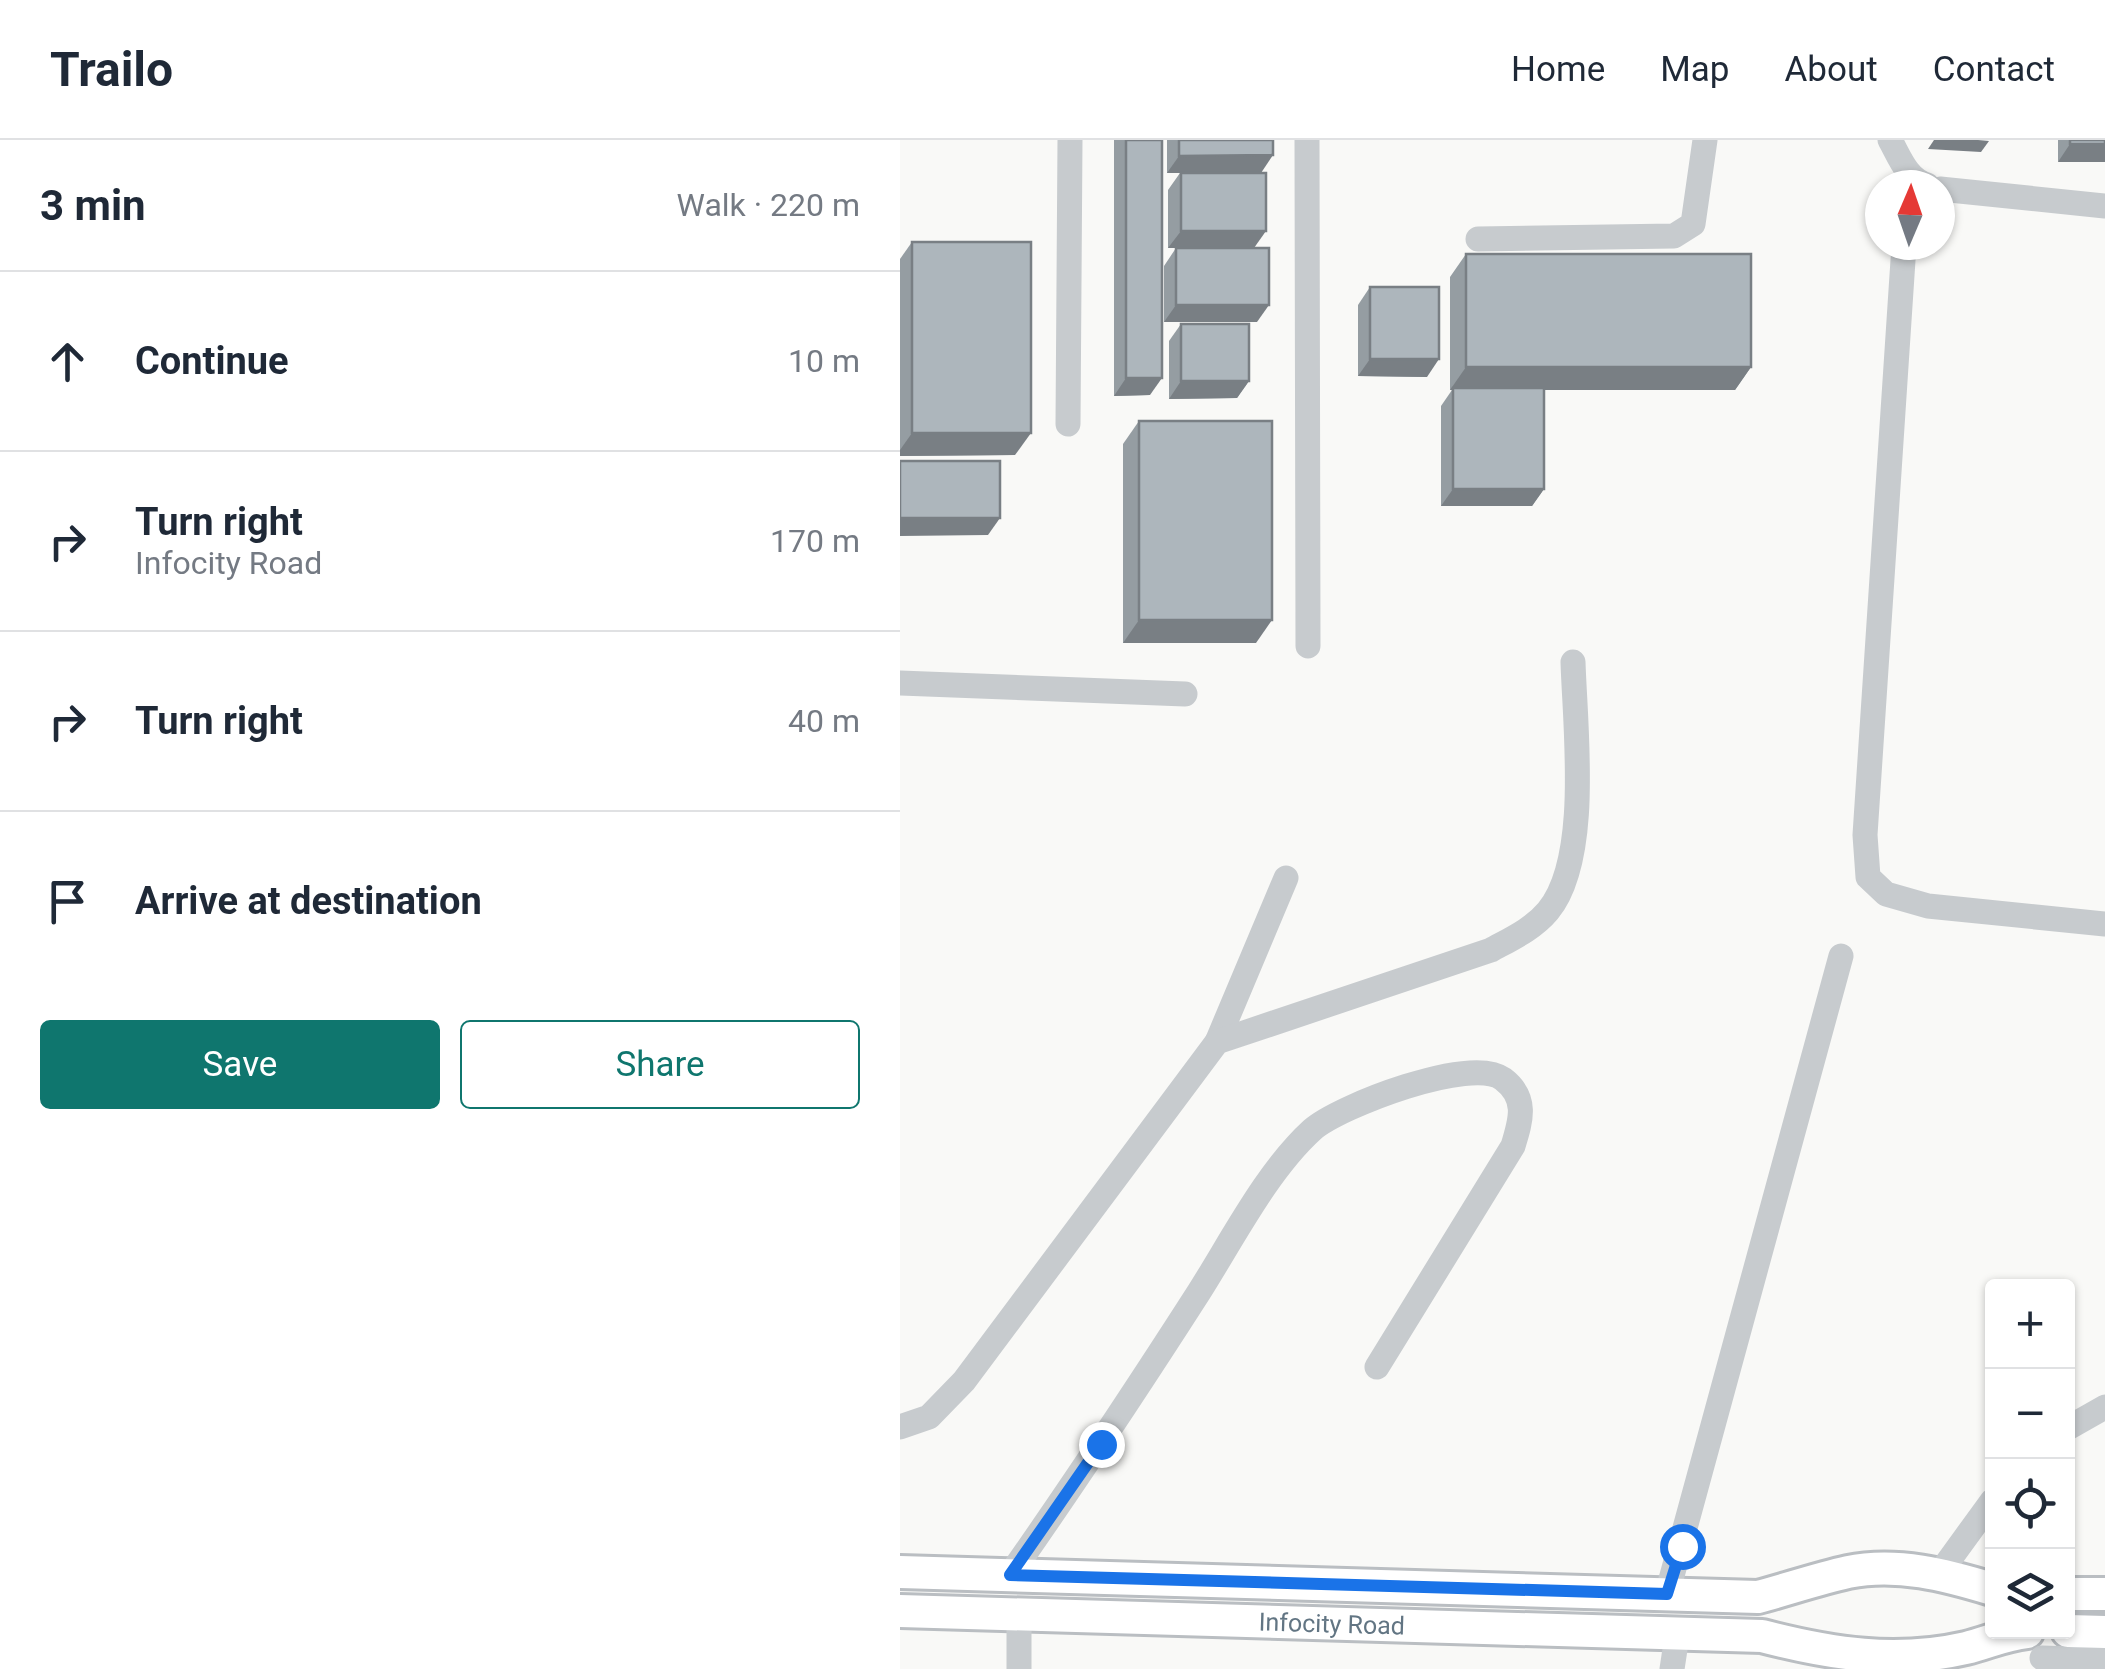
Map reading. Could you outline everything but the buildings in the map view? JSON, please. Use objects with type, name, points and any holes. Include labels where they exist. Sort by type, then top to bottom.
[{"type":"main road","name":"Infocity Road","points":[[900,1572],[1758,1596],[1850,1572],[1901,1568],[1985,1587]]},
{"type":"main road","points":[[2075,1594],[2105,1594]]},
{"type":"main road","points":[[1758,1596],[1755,1626],[1762,1636]]},
{"type":"main road","name":"Infocity Road","points":[[900,1611],[1762,1636],[1869,1658],[2029,1643]]},
{"type":"main road","points":[[2075,1630],[2105,1632]]},
{"type":"street","points":[[1068,424],[1070,140]]},
{"type":"street","points":[[1307,140],[1308,646]]},
{"type":"street","points":[[1478,239],[1674,236],[1684,232],[1693,224],[1704,140]]},
{"type":"street","points":[[1890,140],[1913,170]]},
{"type":"street","points":[[1955,188],[2105,206]]},
{"type":"street","points":[[1903,260],[1865,834],[1868,877],[1886,894],[1928,906],[2105,924]]},
{"type":"street","points":[[1217,1042],[1491,950],[1522,934],[1548,911],[1564,886],[1572,858],[1576,812],[1573,662]]},
{"type":"street","points":[[900,684],[1185,694]]},
{"type":"street","points":[[900,1428],[929,1417],[964,1381],[1217,1042],[1286,878]]},
{"type":"street","points":[[1667,1594],[1842,956]]},
{"type":"street","points":[[1010,1575],[1101,1444],[1274,1176],[1312,1130],[1334,1114],[1434,1077],[1479,1070],[1500,1076],[1517,1092],[1523,1113],[1513,1146],[1377,1367]]},
{"type":"street","points":[[2075,1424],[2105,1407]]},
{"type":"street","points":[[1939,1574],[1985,1512]]},
{"type":"street","points":[[1019,1616],[1020,1669]]},
{"type":"street","points":[[1672,1669],[1676,1636]]},
{"type":"street","points":[[2029,1643],[2105,1660]]},
{"type":"route","points":[[1101,1444],[1010,1575],[1667,1594],[1682,1546]]}]
